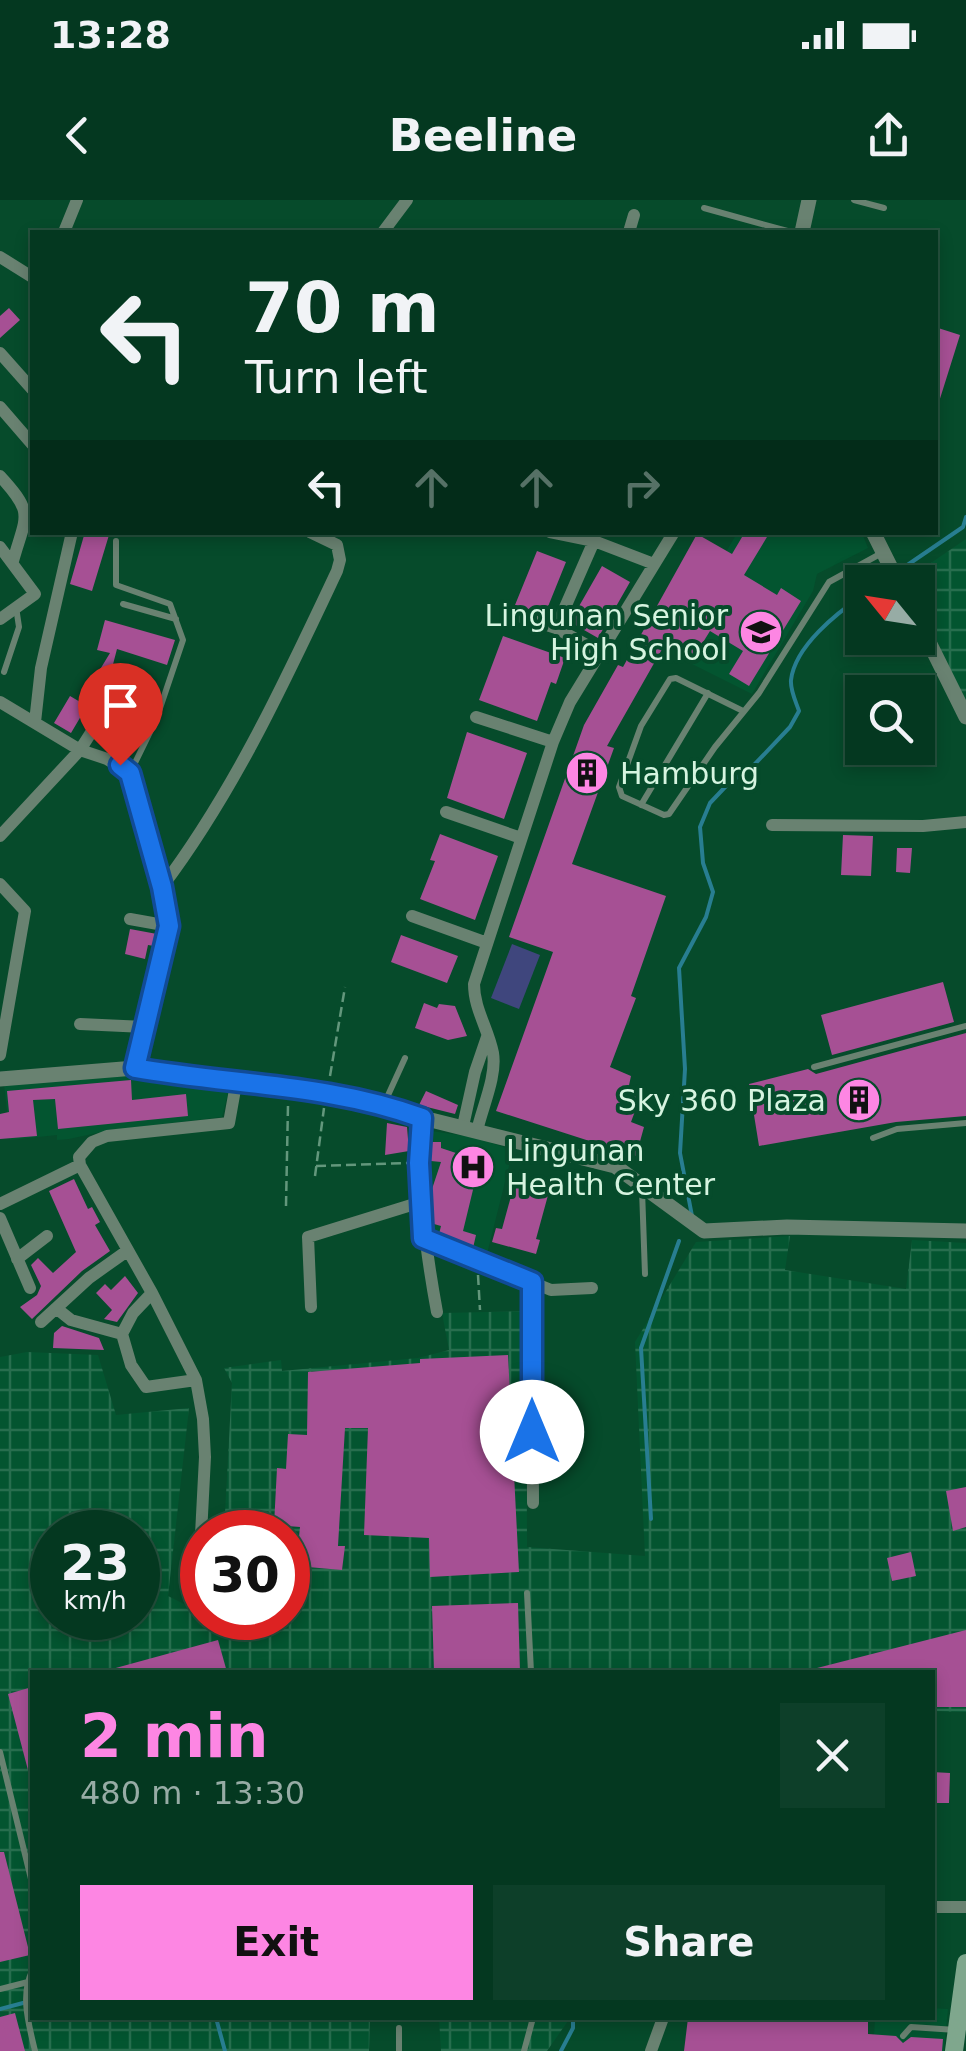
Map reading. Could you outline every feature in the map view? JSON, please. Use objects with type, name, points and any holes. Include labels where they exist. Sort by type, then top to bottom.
[{"type":"main road","points":[[954,2051],[966,1963]]},
{"type":"street","points":[[65,230],[77,200]]},
{"type":"street","points":[[384,230],[407,200]]},
{"type":"street","points":[[802,230],[809,200]]},
{"type":"street","points":[[630,230],[634,215]]},
{"type":"street","points":[[0,257],[30,276]]},
{"type":"street","points":[[0,352],[30,387]]},
{"type":"street","points":[[0,407],[30,442]]},
{"type":"street","points":[[0,476],[22,500],[26,515],[12,562]]},
{"type":"street","points":[[34,722],[52,610],[71,535]]},
{"type":"street","points":[[162,887],[192,848],[268,717],[336,571],[340,560],[337,545],[316,535]]},
{"type":"street","points":[[565,535],[594,541],[654,564]]},
{"type":"street","points":[[470,1128],[494,1066],[474,1001],[474,984],[552,742],[599,652],[672,535]]},
{"type":"street","points":[[874,535],[889,565]]},
{"type":"street","points":[[556,628],[594,541]]},
{"type":"street","points":[[0,547],[40,603],[52,610]]},
{"type":"street","points":[[1,617],[35,594]]},
{"type":"street","points":[[509,614],[556,628],[599,652]]},
{"type":"street","points":[[935,655],[966,718]]},
{"type":"street","points":[[0,836],[80,750],[113,698]]},
{"type":"street","points":[[0,702],[80,750],[130,773],[169,926],[135,1068]]},
{"type":"street","points":[[476,718],[552,742]]},
{"type":"street","points":[[446,812],[521,838]]},
{"type":"street","points":[[772,825],[923,826],[966,822]]},
{"type":"street","points":[[0,884],[26,911],[0,1055]]},
{"type":"street","points":[[412,916],[486,943]]},
{"type":"street","points":[[130,919],[169,926]]},
{"type":"street","points":[[80,1024],[145,1027]]},
{"type":"street","points":[[470,1128],[469,1096],[487,1037]]},
{"type":"street","points":[[0,1079],[135,1068],[236,1084],[328,1092],[384,1104],[422,1118],[615,1166],[704,1232],[787,1227],[966,1232]]},
{"type":"street","points":[[202,1510],[205,1458],[196,1380],[80,1165],[83,1150],[106,1136],[229,1124],[236,1084]]},
{"type":"street","points":[[469,1096],[484,1100]]},
{"type":"street","points":[[422,1118],[419,1163],[423,1238],[437,1312]]},
{"type":"street","points":[[0,1204],[80,1165]]},
{"type":"street","points":[[312,1307],[308,1237],[422,1202]]},
{"type":"street","points":[[0,1218],[30,1288]]},
{"type":"street","points":[[18,1260],[47,1236]]},
{"type":"street","points":[[423,1238],[551,1290],[592,1288]]},
{"type":"street","points":[[41,1322],[127,1250]]},
{"type":"street","points":[[532,1282],[533,1502]]},
{"type":"street","points":[[152,1293],[134,1312],[122,1334],[131,1365],[146,1387],[196,1380]]},
{"type":"street","points":[[56,1308],[71,1320],[122,1334]]},
{"type":"street","points":[[935,1907],[966,1907]]},
{"type":"street","points":[[651,2051],[662,2020]]},
{"type":"lane","points":[[854,200],[884,208]]},
{"type":"lane","points":[[704,208],[784,230]]},
{"type":"lane","points":[[116,542],[116,585],[170,604],[183,640],[156,720],[130,773]]},
{"type":"lane","points":[[743,711],[676,678],[665,682],[641,726],[619,787],[622,796],[669,814],[759,693],[829,582],[882,553]]},
{"type":"lane","points":[[122,604],[177,620]]},
{"type":"lane","points":[[4,672],[19,627],[16,607]]},
{"type":"lane","points":[[641,805],[708,693]]},
{"type":"lane","points":[[814,1067],[966,1026]]},
{"type":"lane","points":[[384,1104],[404,1058]]},
{"type":"lane","points":[[873,1138],[897,1130],[966,1123]]},
{"type":"lane","points":[[641,1183],[645,1274]]},
{"type":"lane","points":[[527,1594],[531,1670]]},
{"type":"lane","points":[[0,1752],[30,1875]]},
{"type":"lane","points":[[0,1989],[29,1982],[27,2016],[35,2051]]},
{"type":"lane","points":[[524,2051],[532,2020]]},
{"type":"lane","points":[[903,2036],[911,2027],[957,2030]]},
{"type":"lane","points":[[399,2028],[399,2051]]},
{"type":"path","points":[[315,1176],[345,988]]},
{"type":"path","points":[[286,1206],[289,1088]]},
{"type":"path","points":[[316,1166],[419,1163]]},
{"type":"path","points":[[478,1259],[480,1310]]},
{"type":"shaded area","points":[[736,535],[863,535],[868,548],[817,574],[813,591],[752,694],[668,652]]},
{"type":"shaded area","points":[[966,539],[966,704],[935,639],[935,565],[928,565]]},
{"type":"shaded area","points":[[512,944],[540,955],[519,1009],[491,998]]},
{"type":"shaded area","points":[[131,1076],[228,1093],[222,1117],[69,1139],[57,1140],[57,1135],[10,1140],[4,1084]]},
{"type":"shaded area","points":[[425,1130],[472,1137],[513,1150],[486,1258],[427,1236]]},
{"type":"shaded area","points":[[790,1236],[785,1270],[906,1289],[912,1240],[966,1243],[966,1712],[935,1711],[935,1670],[30,1670],[30,2020],[370,2020],[369,2051],[0,2051],[0,1357],[27,1352],[98,1355],[116,1415],[189,1408],[168,1596],[180,1602],[180,1640],[310,1640],[310,1510],[225,1510],[232,1383],[224,1368],[281,1360],[282,1371],[418,1358],[449,1350],[442,1313],[526,1311],[527,1547],[645,1556],[635,1342],[696,1242]]},
{"type":"shaded area","points":[[935,2008],[948,2009],[944,2051],[873,2051],[875,2020],[935,2020]]},
{"type":"shaded area","points":[[439,2020],[569,2020],[547,2051],[441,2051]]},
{"type":"building","points":[[9,308],[20,320],[0,338],[0,316]]},
{"type":"building","points":[[938,328],[960,335],[938,405]]},
{"type":"building","points":[[84,535],[109,535],[92,591],[70,584]]},
{"type":"building","points":[[696,535],[732,554],[743,535],[768,535],[744,575],[777,595],[781,588],[801,601],[749,686],[729,674],[743,651],[710,631],[692,660],[665,644],[607,746],[614,748],[572,864],[666,896],[631,996],[636,998],[610,1067],[631,1076],[628,1090],[641,1095],[631,1122],[644,1127],[636,1156],[496,1111],[553,952],[509,937],[584,725],[618,665],[623,667]]},
{"type":"building","points":[[537,551],[566,562],[545,614],[515,605]]},
{"type":"building","points":[[602,566],[630,582],[598,638],[570,622]]},
{"type":"building","points":[[105,620],[175,640],[167,665],[117,649],[111,672],[125,680],[119,690],[108,690],[93,681],[110,653],[97,650]]},
{"type":"building","points":[[503,636],[565,658],[556,684],[551,682],[537,721],[479,700]]},
{"type":"building","points":[[70,696],[87,706],[71,733],[54,723]]},
{"type":"building","points":[[467,732],[527,753],[504,819],[447,798]]},
{"type":"building","points":[[440,834],[498,856],[475,920],[420,899],[435,861],[430,860]]},
{"type":"building","points":[[843,835],[873,836],[871,876],[841,875]]},
{"type":"building","points":[[897,848],[912,848],[910,873],[896,872]]},
{"type":"building","points":[[130,929],[157,934],[154,946],[148,945],[145,959],[125,954]]},
{"type":"building","points":[[401,935],[458,956],[447,983],[391,962]]},
{"type":"building","points":[[943,982],[954,1022],[832,1055],[821,1015]]},
{"type":"building","points":[[424,1003],[437,1008],[439,1004],[455,1006],[467,1036],[448,1040],[415,1028]]},
{"type":"building","name":"Sky 360 Plaza","points":[[966,1033],[966,1116],[896,1122],[759,1146],[749,1084],[808,1069],[816,1074]]},
{"type":"building","points":[[131,1080],[132,1100],[186,1094],[188,1116],[58,1129],[55,1099],[33,1100],[37,1136],[0,1139],[0,1114],[9,1112],[7,1091]]},
{"type":"building","points":[[426,1091],[458,1105],[455,1114],[419,1105]]},
{"type":"building","points":[[387,1123],[407,1127],[409,1151],[385,1155]]},
{"type":"building","points":[[431,1142],[441,1142],[441,1148],[480,1161],[463,1231],[476,1235],[473,1248],[439,1234],[441,1226],[434,1224],[432,1189],[441,1162],[431,1161]]},
{"type":"building","points":[[516,1178],[550,1188],[536,1239],[540,1240],[536,1254],[492,1242],[496,1228],[502,1229]]},
{"type":"building","points":[[74,1179],[88,1209],[92,1207],[100,1222],[95,1225],[110,1251],[82,1271],[32,1319],[20,1307],[37,1295],[41,1286],[31,1265],[38,1258],[53,1273],[76,1252],[49,1191]]},
{"type":"building","points":[[125,1276],[138,1293],[117,1322],[104,1319],[112,1310],[96,1293],[105,1284],[111,1290]]},
{"type":"building","points":[[62,1326],[99,1338],[104,1350],[53,1348],[54,1333]]},
{"type":"building","points":[[508,1355],[519,1572],[430,1577],[429,1538],[364,1535],[368,1428],[345,1428],[338,1546],[345,1546],[342,1570],[310,1567],[310,1510],[275,1510],[277,1468],[286,1469],[288,1434],[307,1435],[308,1372],[420,1363],[420,1359]]},
{"type":"building","points":[[966,1487],[966,1527],[953,1531],[946,1491]]},
{"type":"building","points":[[911,1552],[916,1576],[892,1581],[887,1558]]},
{"type":"building","points":[[518,1603],[520,1670],[434,1670],[432,1606]]},
{"type":"building","points":[[966,1630],[966,1707],[935,1707],[935,1670],[817,1668]]},
{"type":"building","points":[[218,1640],[226,1670],[112,1670]]},
{"type":"building","points":[[30,1688],[29,1774],[8,1694]]},
{"type":"building","points":[[935,1772],[950,1773],[949,1803],[935,1803]]},
{"type":"building","points":[[0,1852],[4,1852],[30,1955],[0,1962]]},
{"type":"building","points":[[15,2013],[25,2051],[0,2051],[0,2017]]},
{"type":"building","points":[[688,2020],[868,2020],[868,2034],[896,2036],[903,2043],[911,2037],[943,2039],[942,2051],[684,2051]]},
{"type":"waterway","points":[[907,565],[963,527],[966,517]]},
{"type":"waterway","points":[[692,1216],[680,1153],[685,1069],[679,968],[706,917],[713,892],[703,863],[700,827],[710,803],[790,727],[799,711],[792,692],[794,667],[809,643],[845,609]]},
{"type":"waterway","points":[[651,1519],[641,1348],[679,1241]]},
{"type":"waterway","points":[[0,2009],[23,2003]]},
{"type":"waterway","points":[[217,2020],[225,2051]]},
{"type":"waterway","points":[[561,2051],[573,2020]]},
{"type":"place","name":"Lingunan Senior High School","points":[[761,632]]},
{"type":"place","name":"Hamburg","points":[[587,773]]},
{"type":"place","name":"Sky 360 Plaza","points":[[859,1100]]},
{"type":"place","name":"Lingunan Health Center","points":[[473,1167]]},
{"type":"route","points":[[120,765],[130,773],[169,916],[166,944],[135,1068],[236,1084],[336,1092],[422,1118],[419,1163],[423,1238],[532,1282],[532,1432]]}]
